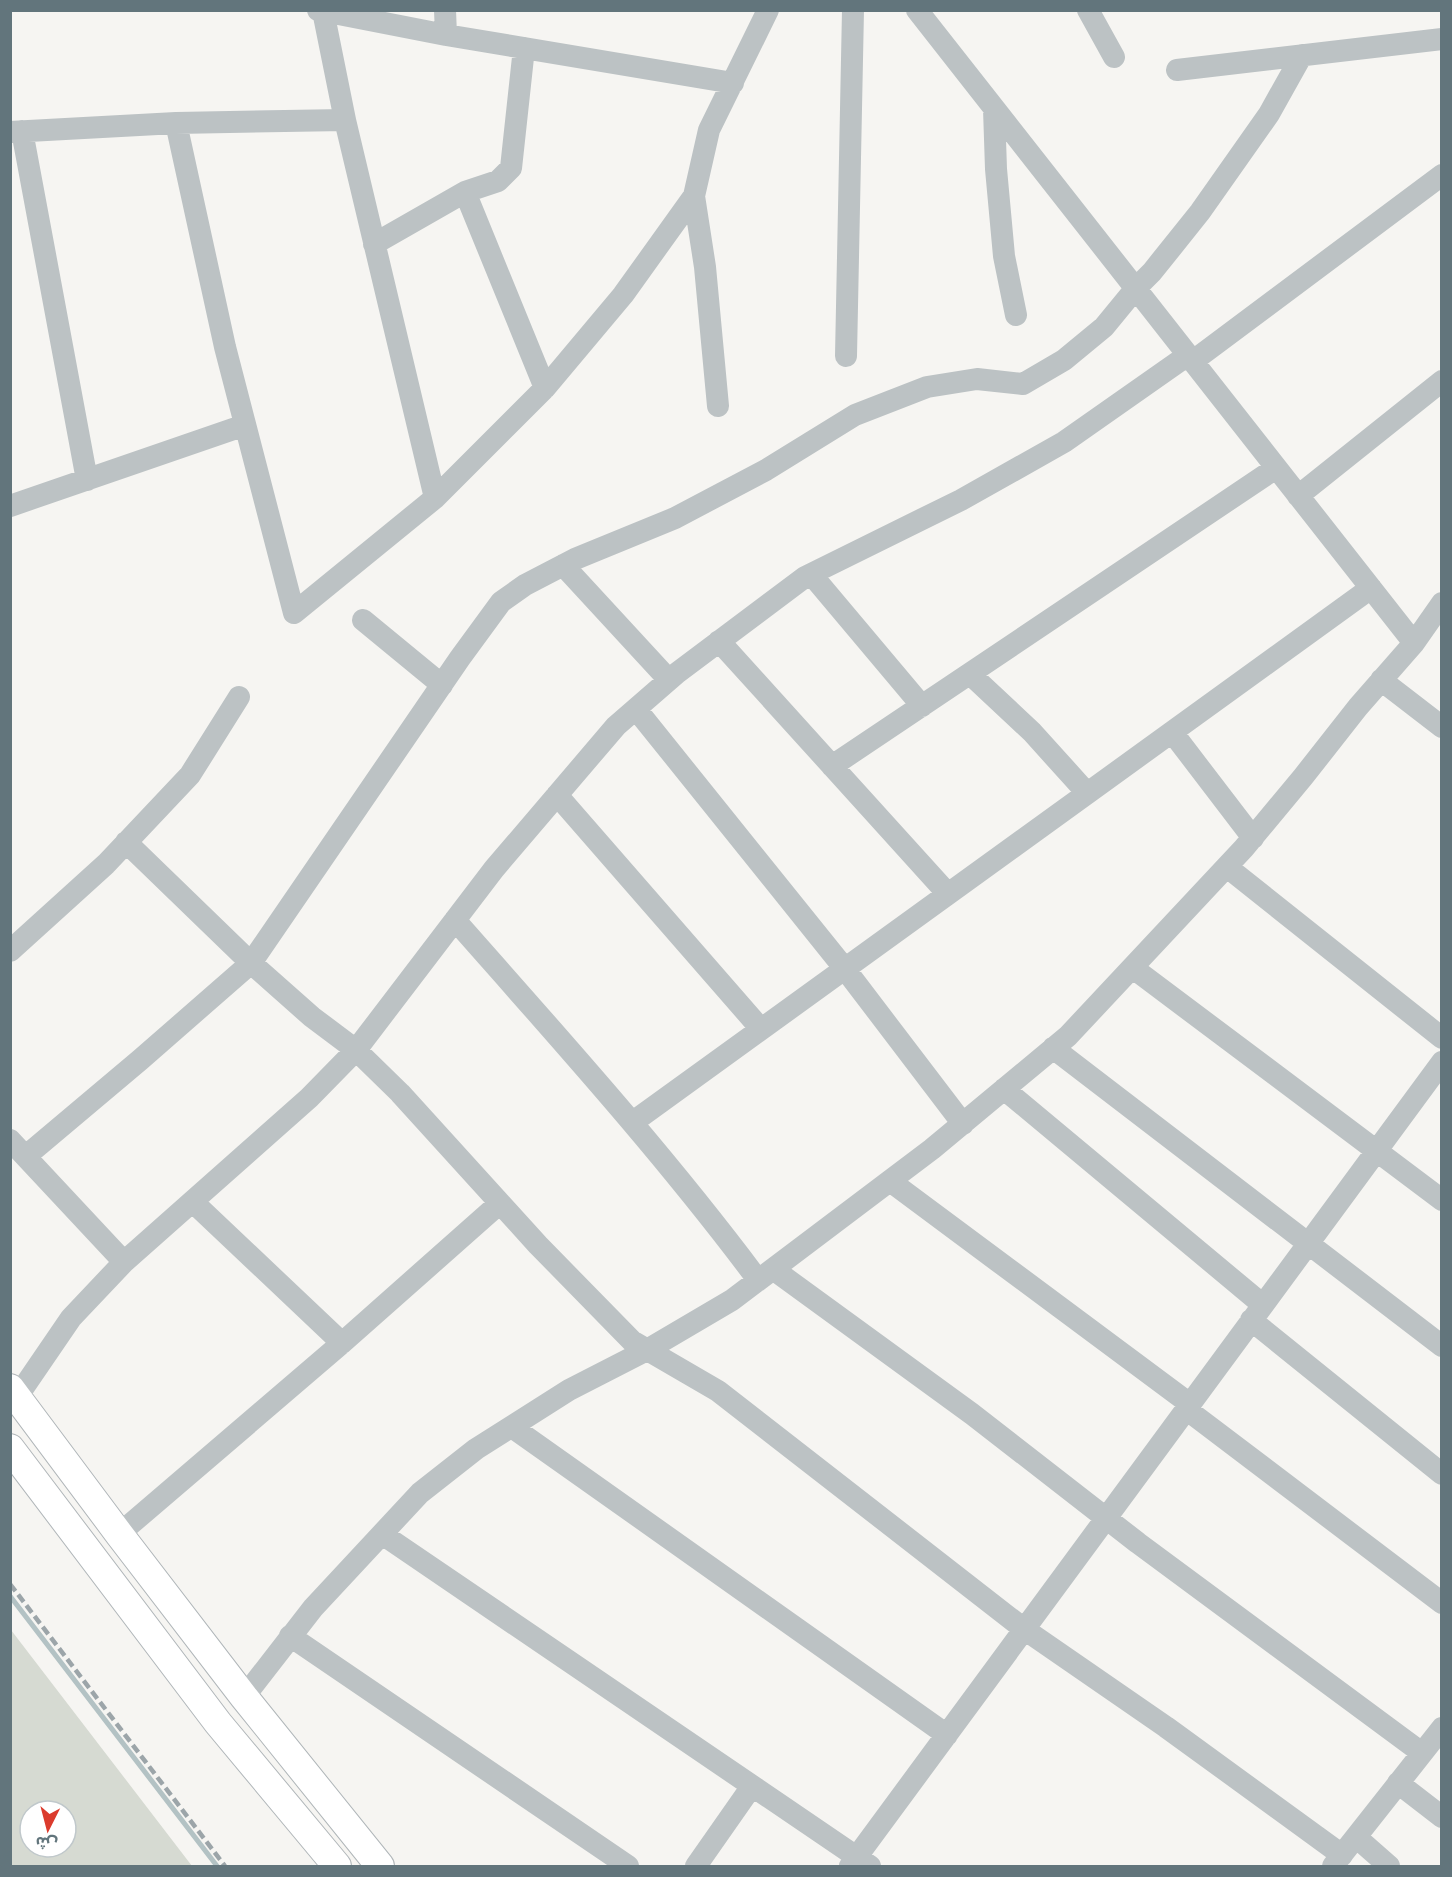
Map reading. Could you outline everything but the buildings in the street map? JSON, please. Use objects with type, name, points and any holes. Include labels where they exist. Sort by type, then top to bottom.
[{"type":"main road","points":[[14,1392],[119,1534],[378,1866]]},
{"type":"main road","points":[[10,1448],[218,1723],[337,1866]]},
{"type":"street","points":[[445,10],[446,35]]},
{"type":"street","points":[[718,406],[705,267],[694,196],[709,130],[768,10]]},
{"type":"street","points":[[846,356],[853,10]]},
{"type":"street","points":[[918,10],[1414,643]]},
{"type":"street","points":[[1088,10],[1114,57]]},
{"type":"street","points":[[435,498],[320,11],[446,35],[733,82]]},
{"type":"street","points":[[1177,70],[1442,39]]},
{"type":"street","points":[[374,244],[465,192],[498,181],[511,168],[524,48]]},
{"type":"street","points":[[124,1262],[18,1148],[140,1060],[251,963],[501,602],[525,585],[563,565],[675,519],[766,470],[855,415],[927,387],[977,379],[1023,384],[1064,360],[1104,327],[1200,212],[1269,114],[1302,56]]},
{"type":"street","points":[[994,108],[996,169],[1004,256],[1016,315]]},
{"type":"street","points":[[87,480],[16,131],[176,123],[345,120]]},
{"type":"street","points":[[176,123],[225,347],[294,613],[435,498],[545,388],[623,295],[694,196]]},
{"type":"street","points":[[14,1392],[71,1318],[124,1262],[309,1098],[356,1050],[494,869],[616,726],[669,680],[805,577],[961,500],[1064,442],[1190,358],[1442,175]]},
{"type":"street","points":[[465,192],[545,388]]},
{"type":"street","points":[[1298,496],[1442,381]]},
{"type":"street","points":[[10,506],[245,425]]},
{"type":"street","points":[[832,766],[1276,468]]},
{"type":"street","points":[[563,565],[669,680]]},
{"type":"street","points":[[811,574],[922,706]]},
{"type":"street","points":[[633,1122],[1371,588]]},
{"type":"street","points":[[244,1696],[313,1608],[420,1493],[476,1449],[569,1390],[647,1350],[732,1299],[963,1124],[1068,1036],[1227,867],[1414,643],[1440,608]]},
{"type":"street","points":[[363,620],[442,685]]},
{"type":"street","points":[[719,641],[948,894]]},
{"type":"street","points":[[970,674],[1032,732],[1087,793]]},
{"type":"street","points":[[1381,680],[1442,727]]},
{"type":"street","points":[[10,951],[106,864],[189,775],[239,697]]},
{"type":"street","points":[[636,709],[845,969],[963,1124]]},
{"type":"street","points":[[1172,732],[1252,838]]},
{"type":"street","points":[[557,795],[761,1029]]},
{"type":"street","points":[[126,842],[251,963],[312,1017],[356,1050],[400,1093],[538,1245],[632,1341],[718,1391],[1024,1629],[1344,1853],[1389,1866]]},
{"type":"street","points":[[1227,867],[1442,1038]]},
{"type":"street","points":[[455,920],[633,1122],[718,1227],[766,1274],[972,1414],[1106,1518],[1422,1753]]},
{"type":"street","points":[[1133,968],[1442,1200]]},
{"type":"street","points":[[1053,1048],[1442,1346]]},
{"type":"street","points":[[382,1534],[752,1786],[859,1863],[946,1735],[1442,1062]]},
{"type":"street","points":[[1004,1089],[1442,1474]]},
{"type":"street","points":[[890,1181],[1442,1603]]},
{"type":"street","points":[[193,1202],[342,1343]]},
{"type":"street","points":[[119,1534],[342,1343],[500,1203]]},
{"type":"street","points":[[512,1427],[946,1735]]},
{"type":"street","points":[[290,1636],[628,1866]]},
{"type":"street","points":[[1344,1853],[1442,1728]]},
{"type":"street","points":[[1398,1783],[1442,1817]]},
{"type":"street","points":[[696,1866],[752,1786]]},
{"type":"shaded area","points":[[10,1630],[11,1630],[192,1866],[11,1866]]},
{"type":"waterway","points":[[10,1596],[217,1866]]},
{"type":"railway","points":[[10,1584],[225,1866]]}]
